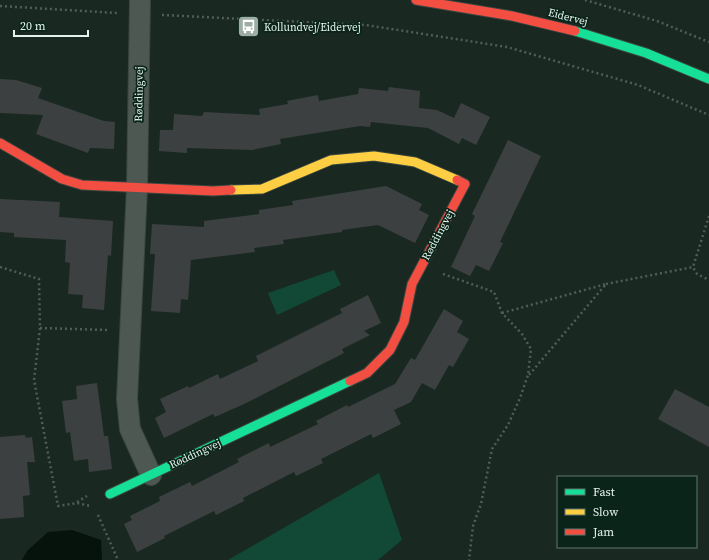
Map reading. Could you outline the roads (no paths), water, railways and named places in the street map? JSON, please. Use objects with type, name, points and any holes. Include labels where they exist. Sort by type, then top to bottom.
[{"type":"street","name":"Eidervej","points":[[416,0],[458,3],[606,40],[663,60],[709,79]]},
{"type":"street","name":"Røddingvej","points":[[140,7],[137,188],[126,399],[130,429],[151,475]]},
{"type":"street","name":"Røddingvej","points":[[0,143],[62,179],[82,185],[213,191],[262,188],[331,160],[374,156],[415,162],[465,184],[412,284],[404,322],[390,350],[367,373],[110,494]]},
{"type":"place","name":"Kollundvej/Eidervej","points":[[249,27]]}]
